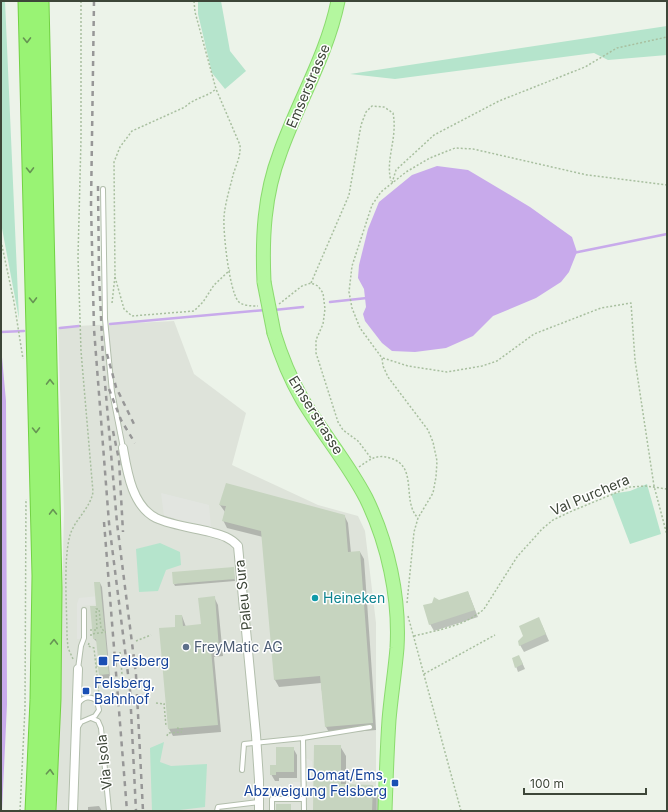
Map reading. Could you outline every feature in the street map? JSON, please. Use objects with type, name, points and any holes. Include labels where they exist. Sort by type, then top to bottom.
[{"type":"highway","points":[[26,1],[40,576],[38,708],[33,811]]},
{"type":"highway","points":[[42,1],[54,574],[53,685],[48,811]]},
{"type":"main road","name":"Emserstrasse","points":[[338,1],[329,34],[314,76],[286,137],[274,171],[269,190],[263,230],[264,282],[274,332],[288,370],[303,400],[352,473],[366,499],[382,540],[390,569],[396,606],[397,647],[389,721],[385,811]]},
{"type":"street","name":"Paleu Sura","points":[[122,448],[130,483],[140,503],[150,513],[162,520],[226,537],[238,546],[256,742],[259,807]]},
{"type":"street","points":[[73,807],[78,669]]},
{"type":"lane","points":[[103,189],[105,311],[112,392],[122,448]]},
{"type":"lane","points":[[78,669],[81,646],[84,638],[84,610]]},
{"type":"lane","points":[[76,710],[83,698],[90,697],[97,701],[101,728]]},
{"type":"lane","points":[[75,734],[81,722],[97,714],[99,707]]},
{"type":"lane","name":"Via Isola","points":[[91,718],[98,721],[101,728],[109,811]]},
{"type":"lane","points":[[242,770],[244,744],[303,738],[370,728]]},
{"type":"lane","points":[[303,738],[304,811]]},
{"type":"lane","points":[[272,811],[272,799],[304,799]]},
{"type":"lane","points":[[217,811],[218,807],[259,807]]},
{"type":"path","points":[[78,669],[69,652],[67,636],[68,551],[72,529],[90,502],[93,486],[81,351],[78,257],[81,132],[81,1]]},
{"type":"path","points":[[194,1],[195,12],[216,88],[240,145],[241,152],[233,174],[224,216],[225,241],[230,270],[238,301],[245,305],[261,306]]},
{"type":"path","points":[[392,182],[396,170],[434,135],[499,101],[585,67],[617,48],[667,37]]},
{"type":"path","points":[[105,311],[110,311],[115,276],[114,162],[120,147],[132,131],[185,107],[190,102],[212,92],[216,88]]},
{"type":"path","points":[[311,283],[349,195],[361,125],[366,112],[372,106],[384,107],[393,113],[396,126],[388,170],[392,182]]},
{"type":"path","points":[[407,605],[414,532],[418,518],[430,500],[436,477],[436,461],[433,442],[428,430],[388,377],[383,366],[382,358],[360,328],[352,308],[349,292],[352,266],[372,205],[381,192],[392,182],[430,158],[455,148],[473,149],[587,175],[667,185]]},
{"type":"path","points":[[1,241],[14,302],[23,363]]},
{"type":"path","points":[[115,276],[124,310],[132,316],[194,311],[203,302],[214,285],[230,270]]},
{"type":"path","points":[[277,306],[302,286],[311,283],[318,286],[323,293],[325,309],[323,324],[316,340],[316,352],[338,422],[343,430],[358,441],[371,458]]},
{"type":"path","points":[[382,358],[408,366],[447,372],[482,366],[496,361],[534,334],[601,308],[631,303],[635,360],[654,486],[667,535]]},
{"type":"path","points":[[352,473],[371,458],[387,457],[403,465],[408,479],[409,504],[411,510],[418,518]]},
{"type":"path","name":"Val Purchera","points":[[414,636],[454,625],[484,609],[517,557],[542,529],[553,520],[630,487],[654,486],[667,489]]},
{"type":"path","points":[[20,811],[25,708],[26,498]]},
{"type":"path","points":[[96,609],[99,609],[101,628],[106,632],[92,634],[92,630],[97,630],[96,609]]},
{"type":"path","points":[[406,612],[414,636],[461,811]]},
{"type":"path","points":[[424,674],[495,634]]},
{"type":"path","points":[[136,641],[151,635]]},
{"type":"path","points":[[88,646],[94,648],[99,696],[97,701]]},
{"type":"path","points":[[120,652],[123,685]]},
{"type":"path","points":[[119,685],[128,685]]},
{"type":"path","points":[[156,703],[165,704],[167,726]]},
{"type":"path","points":[[167,736],[168,733],[182,732],[182,729],[177,728]]},
{"type":"shaded area","points":[[437,166],[468,170],[530,207],[572,237],[577,252],[569,272],[561,282],[536,298],[493,316],[473,336],[446,348],[415,352],[392,351],[382,343],[365,321],[363,314],[366,307],[364,289],[358,278],[359,265],[368,229],[379,202],[412,175]]},
{"type":"shaded area","points":[[174,321],[194,374],[246,413],[232,465],[318,505],[358,516],[365,531],[376,623],[376,811],[57,811],[64,512],[58,327]]},
{"type":"shaded area","points":[[1,346],[6,401],[7,704],[2,811]]},
{"type":"shaded area","points":[[161,493],[209,505],[211,527],[164,516]]},
{"type":"shaded area","points":[[99,596],[100,604],[82,606],[82,639],[77,639],[77,604],[79,598]]},
{"type":"shaded area","points":[[306,758],[312,761],[313,794],[307,792]]},
{"type":"shaded area","points":[[293,782],[301,782],[301,796],[270,797],[267,790],[293,790]]},
{"type":"green space","points":[[1,1],[5,1],[19,319],[1,223]]},
{"type":"green space","points":[[198,1],[221,1],[230,51],[246,71],[225,89],[212,73],[198,14]]},
{"type":"green space","points":[[667,26],[667,55],[608,60],[594,53],[395,79],[350,74]]},
{"type":"green space","points":[[647,484],[661,534],[630,544],[611,494],[630,491]]},
{"type":"green space","points":[[160,543],[180,552],[181,565],[166,570],[158,591],[139,592],[136,549]]},
{"type":"green space","points":[[164,742],[160,762],[171,766],[207,764],[205,807],[171,811],[152,811],[150,748]]},
{"type":"building","name":"Heineken","points":[[226,483],[345,515],[348,552],[360,551],[373,723],[325,727],[320,676],[274,680],[261,531],[222,521],[226,506],[219,505]]},
{"type":"building","points":[[234,567],[235,579],[173,584],[172,572]]},
{"type":"building","points":[[94,582],[100,582],[109,674],[99,675],[98,667],[96,667],[96,658],[98,658],[96,639],[93,639],[90,606],[96,606]]},
{"type":"building","points":[[468,591],[475,610],[429,625],[423,605],[432,603],[434,597],[439,600]]},
{"type":"building","points":[[215,596],[219,649],[211,650],[218,725],[168,729],[159,628],[175,627],[175,615],[182,615],[183,626],[201,624],[198,598]]},
{"type":"building","points":[[539,617],[546,634],[519,646],[518,641],[523,636],[519,626]]},
{"type":"building","points":[[519,655],[523,664],[515,668],[512,658]]},
{"type":"building","points":[[314,745],[341,745],[341,784],[373,785],[372,811],[313,811]]},
{"type":"building","points":[[276,747],[294,747],[294,772],[276,772],[276,775],[270,775],[270,765],[276,765]]},
{"type":"building","points":[[276,804],[291,804],[291,811],[276,811]]},
{"type":"waterway","points":[[573,253],[667,234]]},
{"type":"waterway","points":[[330,302],[367,298]]},
{"type":"waterway","points":[[274,310],[303,307]]},
{"type":"waterway","points":[[110,324],[265,310]]},
{"type":"waterway","points":[[60,328],[79,326]]},
{"type":"waterway","points":[[1,332],[24,331]]},
{"type":"railway","points":[[94,1],[91,205],[94,329],[109,523],[130,690],[136,811]]},
{"type":"railway","points":[[98,186],[99,275],[103,360],[117,523],[136,675],[143,811]]},
{"type":"railway","points":[[107,354],[116,387],[134,424]]},
{"type":"railway","points":[[109,389],[121,420],[135,443]]},
{"type":"railway","points":[[113,431],[119,460],[123,532]]},
{"type":"railway","points":[[104,522],[127,811]]},
{"type":"place","name":"Heineken","points":[[315,598]]},
{"type":"place","name":"FreyMatic AG","points":[[186,647]]},
{"type":"place","name":"Felsberg","points":[[103,661]]},
{"type":"place","name":"Felsberg, Bahnhof","points":[[86,691]]},
{"type":"place","name":"Domat/Ems, Abzweigung Felsberg","points":[[395,783]]}]
